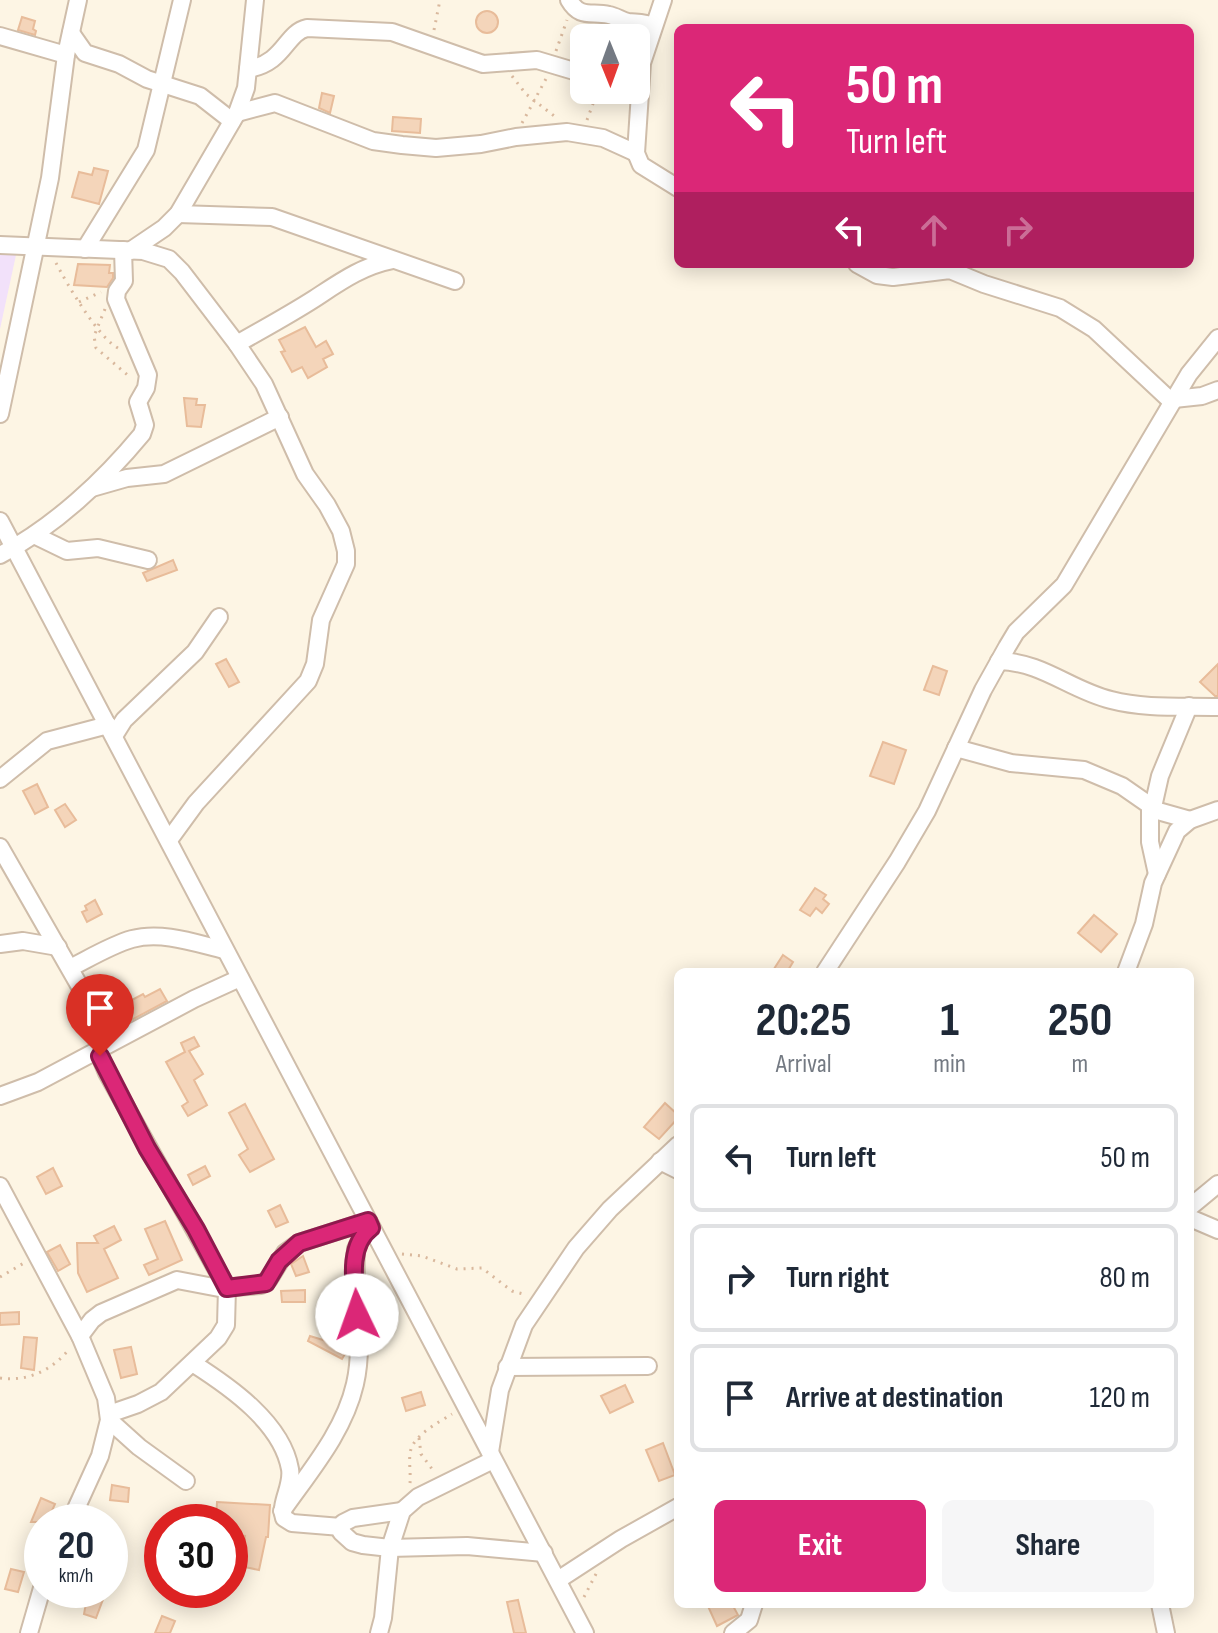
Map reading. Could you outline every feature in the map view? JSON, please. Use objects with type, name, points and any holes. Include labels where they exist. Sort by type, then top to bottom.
[{"type":"street","points":[[0,414],[42,247],[66,55],[78,0]]},
{"type":"street","points":[[85,249],[146,150],[182,0]]},
{"type":"street","points":[[126,250],[164,228],[178,214],[234,117],[246,88],[255,0]]},
{"type":"street","points":[[650,36],[663,0]]},
{"type":"street","points":[[570,2],[585,15],[609,15],[653,26]]},
{"type":"street","points":[[248,69],[273,60],[299,31],[307,28],[392,32],[476,62],[495,64],[527,60],[570,70]]},
{"type":"street","points":[[71,33],[85,53],[206,99],[234,117]]},
{"type":"street","points":[[0,36],[66,55]]},
{"type":"street","points":[[234,117],[275,103],[373,141],[436,148],[567,132],[587,133],[636,153]]},
{"type":"street","points":[[636,104],[636,153],[641,165],[674,186]]},
{"type":"street","points":[[178,214],[272,217],[455,281]]},
{"type":"street","points":[[0,245],[126,250],[155,253],[169,259],[237,344],[264,384],[305,474],[341,531],[346,564],[321,620],[315,664],[308,681],[207,789],[169,840]]},
{"type":"street","points":[[7,551],[34,535],[86,490],[142,434],[145,425],[137,407],[148,375],[116,299],[124,281],[126,250]]},
{"type":"street","points":[[237,344],[344,278],[365,267],[394,259]]},
{"type":"street","points":[[864,268],[877,275],[893,277],[950,270],[1060,308],[1094,329],[1173,401]]},
{"type":"street","points":[[828,968],[927,811],[1016,632],[1064,585],[1189,374],[1218,338]]},
{"type":"street","points":[[1173,401],[1218,390]]},
{"type":"street","points":[[86,490],[127,478],[164,474],[280,417]]},
{"type":"street","points":[[0,521],[7,551],[111,731],[585,1633]]},
{"type":"street","points":[[34,535],[67,551],[98,548],[148,560]]},
{"type":"street","points":[[0,779],[47,741],[111,731],[195,652],[219,617]]},
{"type":"street","points":[[999,661],[1021,661],[1110,700],[1141,705],[1218,707]]},
{"type":"street","points":[[1157,874],[1150,842],[1152,806],[1160,776],[1189,706]]},
{"type":"street","points":[[956,748],[1011,763],[1084,770],[1122,786],[1174,817],[1190,820]]},
{"type":"street","points":[[1128,968],[1144,924],[1157,874],[1177,831],[1190,820],[1218,810]]},
{"type":"street","points":[[0,847],[90,1008],[107,1073],[227,1288],[224,1331],[194,1364],[161,1392],[109,1417]]},
{"type":"street","points":[[70,968],[131,939],[148,936],[224,950]]},
{"type":"street","points":[[0,944],[23,941],[58,947]]},
{"type":"street","points":[[0,1096],[38,1082],[240,978]]},
{"type":"street","points":[[491,1457],[493,1422],[507,1367],[524,1325],[576,1248],[610,1209],[674,1149]]},
{"type":"street","points":[[660,1161],[674,1168]]},
{"type":"street","points":[[1194,1204],[1218,1184]]},
{"type":"street","points":[[0,1186],[80,1336],[106,1398],[109,1417],[100,1456],[78,1504]]},
{"type":"street","points":[[1194,1220],[1218,1230]]},
{"type":"street","points":[[80,1336],[101,1313],[169,1283],[190,1281],[227,1288],[266,1283],[279,1261],[299,1243],[369,1225]]},
{"type":"street","points":[[282,1511],[335,1434],[355,1383],[358,1358],[356,1249],[369,1225]]},
{"type":"street","points":[[194,1364],[229,1386],[280,1443],[290,1469],[282,1511],[284,1518],[292,1523],[341,1527],[353,1518],[405,1508],[491,1457]]},
{"type":"street","points":[[507,1367],[648,1366]]},
{"type":"street","points":[[109,1417],[139,1447],[186,1481]]},
{"type":"street","points":[[379,1633],[390,1548],[405,1508]]},
{"type":"street","points":[[558,1580],[604,1549],[674,1509]]},
{"type":"street","points":[[341,1527],[344,1537],[352,1542],[390,1548],[444,1545],[544,1553]]},
{"type":"street","points":[[29,1633],[36,1608]]},
{"type":"street","points":[[733,1633],[749,1620],[753,1608]]},
{"type":"street","points":[[1161,1608],[1168,1632]]},
{"type":"path","points":[[433,46],[440,0]]},
{"type":"path","points":[[516,137],[552,64],[570,2]]},
{"type":"path","points":[[495,64],[553,114],[567,132]]},
{"type":"path","points":[[587,133],[592,104]]},
{"type":"path","points":[[42,247],[78,302],[112,345],[142,359]]},
{"type":"path","points":[[78,302],[96,293],[117,291]]},
{"type":"path","points":[[98,326],[94,336],[96,348],[115,367],[146,388]]},
{"type":"path","points":[[0,1277],[38,1255]]},
{"type":"path","points":[[385,1255],[422,1256],[457,1269],[482,1268],[512,1291],[546,1295]]},
{"type":"path","points":[[0,1378],[27,1378],[42,1372],[64,1355],[80,1336]]},
{"type":"path","points":[[405,1508],[411,1450],[419,1438],[465,1406]]},
{"type":"path","points":[[419,1438],[426,1463],[449,1481]]},
{"type":"path","points":[[573,1610],[592,1585],[604,1549]]},
{"type":"shaded area","points":[[0,255],[16,255],[0,329]]},
{"type":"building","points":[[487,11],[495,14],[498,22],[495,30],[487,33],[479,30],[476,22],[479,14]]},
{"type":"building","points":[[22,17],[35,21],[35,35],[18,30]]},
{"type":"building","points":[[322,93],[334,96],[330,113],[319,108]]},
{"type":"building","points":[[393,117],[421,119],[420,133],[392,131]]},
{"type":"building","points":[[94,168],[108,171],[99,204],[72,197],[79,172],[92,175]]},
{"type":"building","points":[[78,264],[110,265],[109,273],[113,273],[113,278],[107,287],[74,285]]},
{"type":"building","points":[[305,327],[316,347],[326,341],[333,354],[323,359],[327,367],[308,378],[302,367],[292,372],[281,352],[285,351],[279,340]]},
{"type":"building","points":[[184,398],[197,399],[196,405],[205,405],[201,427],[187,426]]},
{"type":"building","points":[[173,560],[177,570],[147,581],[143,573]]},
{"type":"building","points":[[226,659],[239,682],[229,687],[216,664]]},
{"type":"building","points":[[1218,664],[1218,696],[1215,696],[1200,682]]},
{"type":"building","points":[[933,666],[947,671],[939,695],[924,690]]},
{"type":"building","points":[[883,742],[906,750],[894,784],[870,776]]},
{"type":"building","points":[[37,784],[48,807],[35,814],[23,791]]},
{"type":"building","points":[[65,804],[76,820],[65,827],[55,810]]},
{"type":"building","points":[[815,888],[826,895],[823,899],[829,904],[822,913],[816,908],[810,916],[800,910]]},
{"type":"building","points":[[95,900],[102,914],[87,922],[82,912]]},
{"type":"building","points":[[1094,915],[1117,934],[1101,952],[1078,933]]},
{"type":"building","points":[[783,955],[793,962],[789,968],[775,968]]},
{"type":"building","points":[[160,989],[167,1001],[124,1024],[115,1009]]},
{"type":"building","points":[[194,1037],[199,1046],[189,1051],[203,1074],[194,1080],[207,1105],[188,1116],[182,1106],[188,1102],[166,1062],[185,1052],[181,1043]]},
{"type":"building","points":[[665,1103],[674,1111],[674,1122],[659,1139],[644,1127]]},
{"type":"building","points":[[245,1104],[274,1159],[250,1172],[239,1155],[248,1149],[229,1113]]},
{"type":"building","points":[[205,1166],[210,1176],[193,1185],[188,1175]]},
{"type":"building","points":[[53,1168],[62,1186],[46,1194],[37,1177]]},
{"type":"building","points":[[280,1205],[288,1222],[276,1227],[268,1211]]},
{"type":"building","points":[[165,1221],[182,1260],[149,1275],[144,1265],[158,1259],[145,1229]]},
{"type":"building","points":[[114,1226],[121,1240],[104,1249],[118,1278],[87,1292],[78,1273],[77,1243],[98,1243],[94,1236]]},
{"type":"building","points":[[60,1245],[70,1264],[58,1271],[47,1252]]},
{"type":"building","points":[[303,1256],[309,1272],[296,1276],[291,1264]]},
{"type":"building","points":[[305,1290],[305,1302],[282,1302],[281,1291]]},
{"type":"building","points":[[343,1290],[337,1318],[324,1316],[330,1291]]},
{"type":"building","points":[[19,1312],[19,1324],[0,1325],[0,1313]]},
{"type":"building","points":[[342,1333],[348,1336],[348,1349],[342,1359],[308,1341],[310,1336],[336,1344]]},
{"type":"building","points":[[24,1337],[37,1338],[34,1370],[21,1368]]},
{"type":"building","points":[[131,1347],[137,1374],[121,1378],[114,1350]]},
{"type":"building","points":[[625,1385],[633,1402],[610,1413],[601,1396]]},
{"type":"building","points":[[421,1392],[425,1405],[406,1411],[402,1398]]},
{"type":"building","points":[[663,1443],[674,1475],[659,1481],[646,1450]]},
{"type":"building","points":[[112,1485],[129,1488],[128,1502],[110,1500]]},
{"type":"building","points":[[41,1498],[55,1504],[38,1504]]},
{"type":"building","points":[[217,1502],[270,1505],[268,1537],[259,1570],[248,1568],[248,1504]]},
{"type":"building","points":[[11,1569],[24,1572],[18,1592],[5,1589]]},
{"type":"building","points":[[518,1600],[526,1633],[514,1633],[507,1602]]},
{"type":"building","points":[[85,1608],[100,1608],[96,1618],[84,1614]]},
{"type":"building","points":[[709,1608],[734,1608],[738,1615],[717,1626]]},
{"type":"building","points":[[162,1616],[175,1621],[170,1633],[155,1633]]},
{"type":"route","points":[[100,1056],[147,1148],[227,1288],[266,1283],[285,1253],[299,1243],[368,1221],[371,1228],[356,1249],[357,1315]]}]
